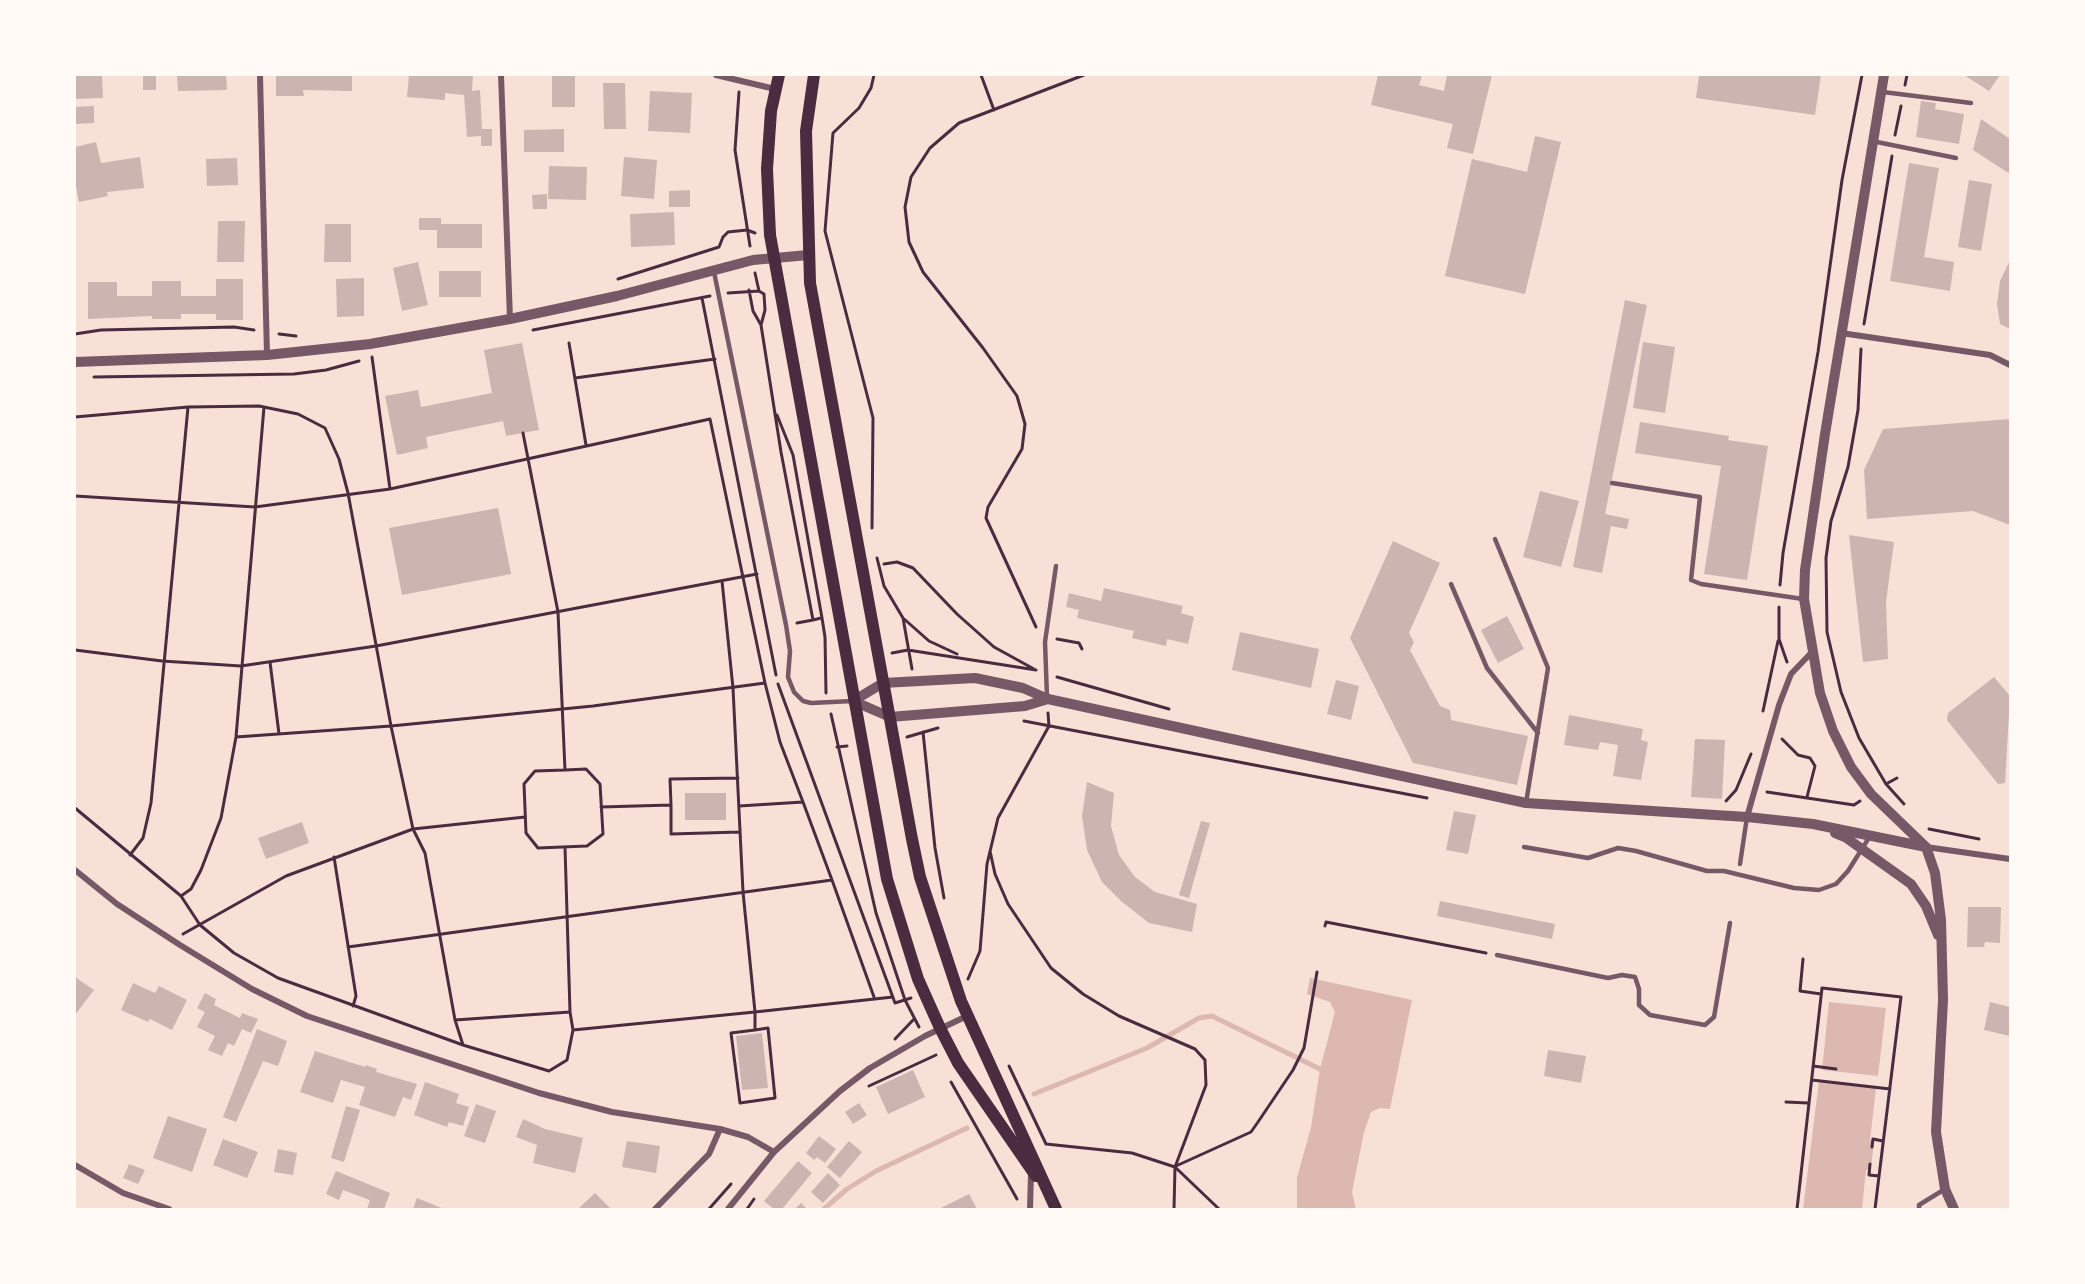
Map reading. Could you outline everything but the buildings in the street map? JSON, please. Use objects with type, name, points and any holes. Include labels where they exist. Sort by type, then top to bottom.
[{"type":"main road","points":[[779,75],[775,89],[767,169],[767,207],[773,257],[887,879],[918,979],[940,1028],[958,1063],[1046,1189]]},
{"type":"main road","points":[[814,75],[808,108],[805,163],[808,255],[816,318],[920,877],[954,984],[967,1016],[1056,1209]]},
{"type":"main road","points":[[808,108],[822,75]]},
{"type":"street","points":[[260,75],[267,355]]},
{"type":"street","points":[[501,75],[510,319]]},
{"type":"street","points":[[716,75],[775,89]]},
{"type":"street","points":[[1884,75],[1841,333],[1805,570],[1804,600],[1820,693],[1833,730],[1851,767],[1871,794],[1926,847],[1938,892],[1943,1000],[1936,1132],[1945,1189],[1954,1209]]},
{"type":"street","points":[[75,362],[267,355],[370,344],[510,319],[617,296],[713,269],[773,257],[808,255]]},
{"type":"street","points":[[1841,333],[1990,355],[2010,364]]},
{"type":"street","points":[[1747,817],[1772,729],[1791,674],[1812,652]]},
{"type":"street","points":[[854,701],[883,682],[975,678],[1023,688],[1048,699],[1526,803],[1747,817],[1813,824],[1872,834],[1926,847],[2009,859]]},
{"type":"street","points":[[854,701],[890,717],[1025,706],[1048,699]]},
{"type":"street","points":[[1813,824],[1845,837],[1911,884],[1926,906],[1941,941]]},
{"type":"street","points":[[75,870],[117,904],[180,945],[252,989],[307,1016],[539,1093],[612,1112],[720,1129],[748,1137],[774,1152]]},
{"type":"street","points":[[728,1209],[774,1152],[840,1091],[870,1068],[940,1028],[967,1016]]},
{"type":"street","points":[[655,1209],[710,1154],[720,1129]]},
{"type":"street","points":[[75,1165],[123,1193],[170,1209]]},
{"type":"street","points":[[1030,1209],[1031,1170]]},
{"type":"lane","points":[[1880,91],[1971,103]]},
{"type":"lane","points":[[1872,141],[1956,158]]},
{"type":"lane","points":[[713,269],[786,625],[790,651],[788,677],[794,692],[803,701],[828,703],[854,701]]},
{"type":"lane","points":[[1612,483],[1700,497],[1691,580],[1701,584],[1804,600]]},
{"type":"lane","points":[[1495,539],[1548,668],[1526,803]]},
{"type":"lane","points":[[1048,699],[1045,642],[1056,566]]},
{"type":"lane","points":[[1451,584],[1487,668],[1538,733]]},
{"type":"lane","points":[[1740,864],[1747,817]]},
{"type":"lane","points":[[1524,847],[1588,858],[1618,848],[1707,871],[1724,870],[1794,888],[1819,890],[1836,884],[1872,834]]},
{"type":"lane","points":[[1497,955],[1608,978],[1622,975],[1635,977],[1640,1005],[1650,1015],[1705,1025],[1714,1017],[1730,923]]},
{"type":"lane","points":[[1919,1209],[1919,1205],[1945,1189]]},
{"type":"path","points":[[873,537],[870,509],[873,418],[825,231],[833,133],[859,108],[871,88],[874,75]]},
{"type":"path","points":[[981,75],[994,110]]},
{"type":"path","points":[[1082,649],[1079,643],[1054,638],[1045,642],[1029,615],[986,518],[988,507],[1022,449],[1025,424],[1017,396],[983,348],[923,272],[909,242],[905,207],[911,177],[930,148],[959,123],[1084,75]]},
{"type":"path","points":[[1761,719],[1779,639],[1779,596],[1791,500],[1818,352],[1842,180],[1862,75]]},
{"type":"path","points":[[1905,805],[1886,784],[1859,738],[1841,692],[1827,632],[1824,596],[1831,521],[1848,467],[1858,410],[1862,336],[1907,75]]},
{"type":"path","points":[[612,281],[719,248],[723,237],[728,232],[747,230],[735,150],[740,80]]},
{"type":"path","points":[[749,290],[753,311],[760,325],[777,415],[793,455],[822,618],[828,703],[876,912],[905,1000]]},
{"type":"path","points":[[759,291],[764,294],[765,310],[760,325]]},
{"type":"path","points":[[75,333],[101,330],[234,327],[301,336]]},
{"type":"path","points":[[569,343],[586,446]]},
{"type":"path","points":[[370,344],[390,489]]},
{"type":"path","points":[[575,378],[715,359]]},
{"type":"path","points":[[130,855],[143,838],[151,803],[162,661],[188,407]]},
{"type":"path","points":[[75,417],[188,407],[264,407],[298,414],[325,428],[339,459],[348,494],[391,726],[413,829],[425,853],[455,1020],[463,1045]]},
{"type":"path","points":[[181,896],[191,889],[201,870],[221,818],[236,737],[264,407]]},
{"type":"path","points":[[777,415],[781,452],[807,577],[813,620],[822,618]]},
{"type":"path","points":[[75,496],[255,507],[390,489],[710,419],[742,577],[780,742],[874,997]]},
{"type":"path","points":[[523,433],[530,458],[558,612],[565,770]]},
{"type":"path","points":[[877,556],[884,586],[903,618],[929,641],[961,656],[1035,670],[994,646],[957,614],[913,568],[897,562],[884,564]]},
{"type":"path","points":[[75,650],[162,661],[242,666],[376,646],[757,574]]},
{"type":"path","points":[[722,581],[733,688],[743,892],[755,1030]]},
{"type":"path","points":[[903,618],[914,679]]},
{"type":"path","points":[[1779,639],[1791,674]]},
{"type":"path","points":[[270,662],[279,734]]},
{"type":"path","points":[[1046,673],[1180,712]]},
{"type":"path","points":[[236,737],[391,726],[563,709],[765,683]]},
{"type":"path","points":[[920,714],[935,848],[945,901]]},
{"type":"path","points":[[969,979],[980,951],[989,848],[998,818],[1049,726]]},
{"type":"path","points":[[1772,729],[1798,755],[1810,758],[1815,766],[1807,798]]},
{"type":"path","points":[[1723,804],[1736,790],[1752,752]]},
{"type":"path","points":[[586,769],[600,784],[603,834],[587,846],[538,848],[526,833],[524,784],[536,771],[565,770],[586,769]]},
{"type":"path","points":[[738,778],[670,779],[671,834],[740,832]]},
{"type":"path","points":[[1736,790],[1854,805],[1897,778]]},
{"type":"path","points":[[739,806],[803,802]]},
{"type":"path","points":[[601,807],[670,805]]},
{"type":"path","points":[[75,808],[181,896],[200,925],[234,953],[278,978],[463,1045],[549,1071],[567,1060],[573,1030],[570,1012],[565,847]]},
{"type":"path","points":[[180,945],[184,933],[286,876],[334,857],[413,829],[525,817]]},
{"type":"path","points":[[989,848],[995,874],[1008,904],[1051,968],[1083,994],[1146,1030],[1195,1049],[1205,1060],[1206,1085],[1175,1167],[1174,1209]]},
{"type":"path","points":[[334,857],[356,996],[353,1006]]},
{"type":"path","points":[[348,947],[832,880]]},
{"type":"path","points":[[1325,926],[1326,922],[1497,955]]},
{"type":"path","points":[[1803,959],[1800,992],[1821,994]]},
{"type":"path","points":[[966,970],[973,988]]},
{"type":"path","points":[[1175,1167],[1251,1132],[1293,1070],[1304,1048],[1317,972]]},
{"type":"path","points":[[1797,1209],[1822,988],[1901,997],[1875,1209]]},
{"type":"path","points":[[573,1030],[755,1012],[874,997],[893,997]]},
{"type":"path","points":[[455,1020],[570,1012]]},
{"type":"path","points":[[768,1028],[775,1098],[740,1103],[730,1033],[755,1030],[768,1028]]},
{"type":"path","points":[[867,1088],[936,1055],[942,1065]]},
{"type":"path","points":[[1005,1058],[1046,1144],[1132,1153],[1175,1167],[1219,1209]]},
{"type":"path","points":[[1813,1066],[1836,1069]]},
{"type":"path","points":[[947,1076],[1018,1199]]},
{"type":"path","points":[[1811,1080],[1890,1089]]},
{"type":"path","points":[[1786,1102],[1809,1103]]},
{"type":"path","points":[[1872,1147],[1873,1139],[1884,1141]]},
{"type":"path","points":[[1870,1164],[1869,1175],[1879,1176]]},
{"type":"path","points":[[747,1209],[757,1193]]},
{"type":"shaded area","points":[[1310,978],[1412,1000],[1390,1109],[1380,1108],[1371,1112],[1364,1132],[1352,1192],[1356,1209],[1297,1209],[1297,1178],[1311,1127],[1320,1069],[1335,1012],[1330,1002],[1307,994]]},
{"type":"shaded area","points":[[1829,1002],[1886,1008],[1878,1076],[1822,1070]]},
{"type":"shaded area","points":[[1819,1081],[1876,1088],[1870,1140],[1874,1141],[1871,1170],[1866,1170],[1862,1209],[1803,1209]]},
{"type":"waterway","points":[[1034,1094],[1147,1048],[1199,1018],[1212,1016],[1326,1072]]},
{"type":"waterway","points":[[824,1209],[847,1189],[876,1171],[967,1128]]}]
